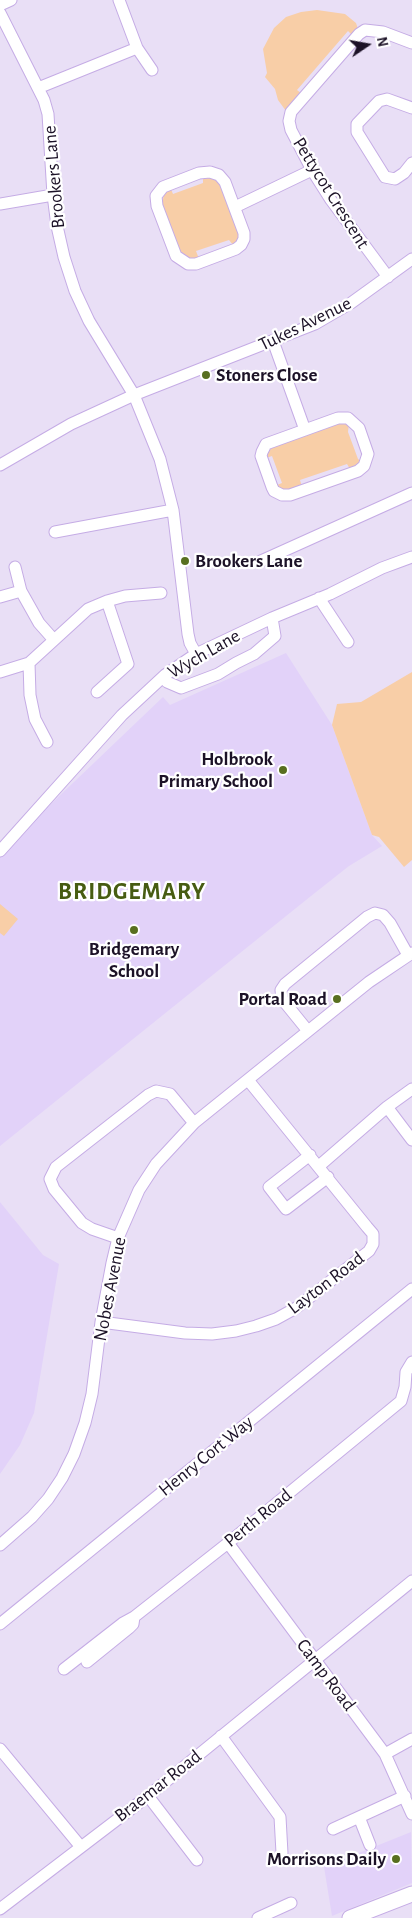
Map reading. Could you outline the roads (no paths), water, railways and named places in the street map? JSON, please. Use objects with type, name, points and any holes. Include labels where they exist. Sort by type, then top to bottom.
[{"type":"main road","points":[[350,1918],[412,1894]]},
{"type":"street","points":[[0,5],[11,0]]},
{"type":"street","points":[[119,0],[137,48],[152,70]]},
{"type":"street","name":"Brookers Lane","points":[[0,13],[38,88],[48,114],[53,195],[64,257],[75,291],[89,322],[134,395],[160,459],[173,510],[188,634],[196,654]]},
{"type":"street","name":"Pettycot Crescent","points":[[388,277],[331,200],[312,170],[291,130],[289,122],[291,112],[359,34],[365,30],[383,32],[412,43]]},
{"type":"street","points":[[38,88],[137,48]]},
{"type":"street","points":[[412,108],[387,99],[378,102],[357,124],[358,132],[385,177],[395,179],[412,163]]},
{"type":"street","points":[[235,207],[312,170]]},
{"type":"street","points":[[210,172],[219,175],[225,182],[235,207],[244,233],[243,242],[236,248],[192,264],[181,261],[176,256],[166,234],[156,199],[158,192],[163,187],[199,173],[210,172]]},
{"type":"street","points":[[0,204],[53,195]]},
{"type":"street","name":"Tukes Avenue","points":[[0,465],[71,424],[134,395],[315,324],[352,303],[412,259]]},
{"type":"street","points":[[273,341],[305,430]]},
{"type":"street","points":[[338,418],[352,421],[359,428],[367,450],[366,463],[358,471],[294,494],[286,496],[278,493],[272,487],[262,461],[262,452],[266,444],[305,430],[338,418]]},
{"type":"street","points":[[261,561],[412,493]]},
{"type":"street","points":[[55,532],[173,510]]},
{"type":"street","name":"Wych Lane","points":[[0,851],[122,715],[164,675],[196,654],[272,618],[382,568],[411,559]]},
{"type":"street","points":[[16,567],[21,591],[39,623],[54,640]]},
{"type":"street","points":[[0,597],[21,591]]},
{"type":"street","points":[[0,672],[29,663],[88,609],[125,596],[161,593]]},
{"type":"street","points":[[319,598],[348,642]]},
{"type":"street","points":[[97,692],[128,664],[108,601]]},
{"type":"street","points":[[164,675],[167,682],[181,688],[208,678],[236,664],[254,654],[275,636],[272,618]]},
{"type":"street","points":[[29,663],[30,695],[35,719],[47,742]]},
{"type":"street","points":[[308,1031],[282,999],[281,990],[285,984],[367,917],[374,913],[383,915],[410,954]]},
{"type":"street","name":"Nobes Avenue","points":[[0,1545],[32,1518],[48,1499],[62,1478],[74,1454],[85,1423],[92,1394],[101,1322],[118,1238],[141,1187],[156,1164],[194,1123],[369,982],[410,954]]},
{"type":"street","name":"Layton Road","points":[[101,1322],[185,1334],[212,1334],[256,1326],[276,1319],[296,1308],[369,1251],[373,1244],[372,1234],[367,1226],[248,1080]]},
{"type":"street","points":[[319,1166],[412,1089]]},
{"type":"street","points":[[118,1238],[92,1229],[82,1223],[54,1189],[50,1179],[56,1167],[148,1095],[156,1091],[170,1094],[194,1123]]},
{"type":"street","points":[[388,1107],[412,1140]]},
{"type":"street","points":[[310,1155],[268,1187],[286,1210],[328,1177]]},
{"type":"street","name":"Henry Cort Way","points":[[0,1624],[412,1289]]},
{"type":"street","name":"Perth Road","points":[[87,1662],[130,1628],[134,1617],[228,1543],[401,1400],[405,1387],[406,1372],[412,1362]]},
{"type":"street","name":"Camp Road","points":[[228,1543],[385,1754],[412,1814]]},
{"type":"street","name":"Braemar Road","points":[[1,1908],[148,1796],[412,1581]]},
{"type":"street","points":[[64,1669],[134,1617]]},
{"type":"street","points":[[221,1736],[280,1817],[282,1853]]},
{"type":"street","points":[[385,1754],[412,1739]]},
{"type":"street","points":[[0,1749],[81,1847]]},
{"type":"street","points":[[148,1796],[197,1860]]},
{"type":"street","points":[[333,1829],[405,1796]]},
{"type":"street","points":[[359,1817],[370,1845]]},
{"type":"street","points":[[258,1918],[291,1903]]},
{"type":"place","name":"Stoners Close","points":[[206,375]]},
{"type":"place","name":"Brookers Lane","points":[[185,561]]},
{"type":"place","name":"Holbrook Primary School","points":[[283,770]]},
{"type":"place","name":"Bridgemary School","points":[[134,930]]},
{"type":"place","name":"Portal Road","points":[[337,999]]},
{"type":"place","name":"Morrisons Daily","points":[[396,1859]]},
{"type":"district","name":"BRIDGEMARY","points":[[132,892]]}]
